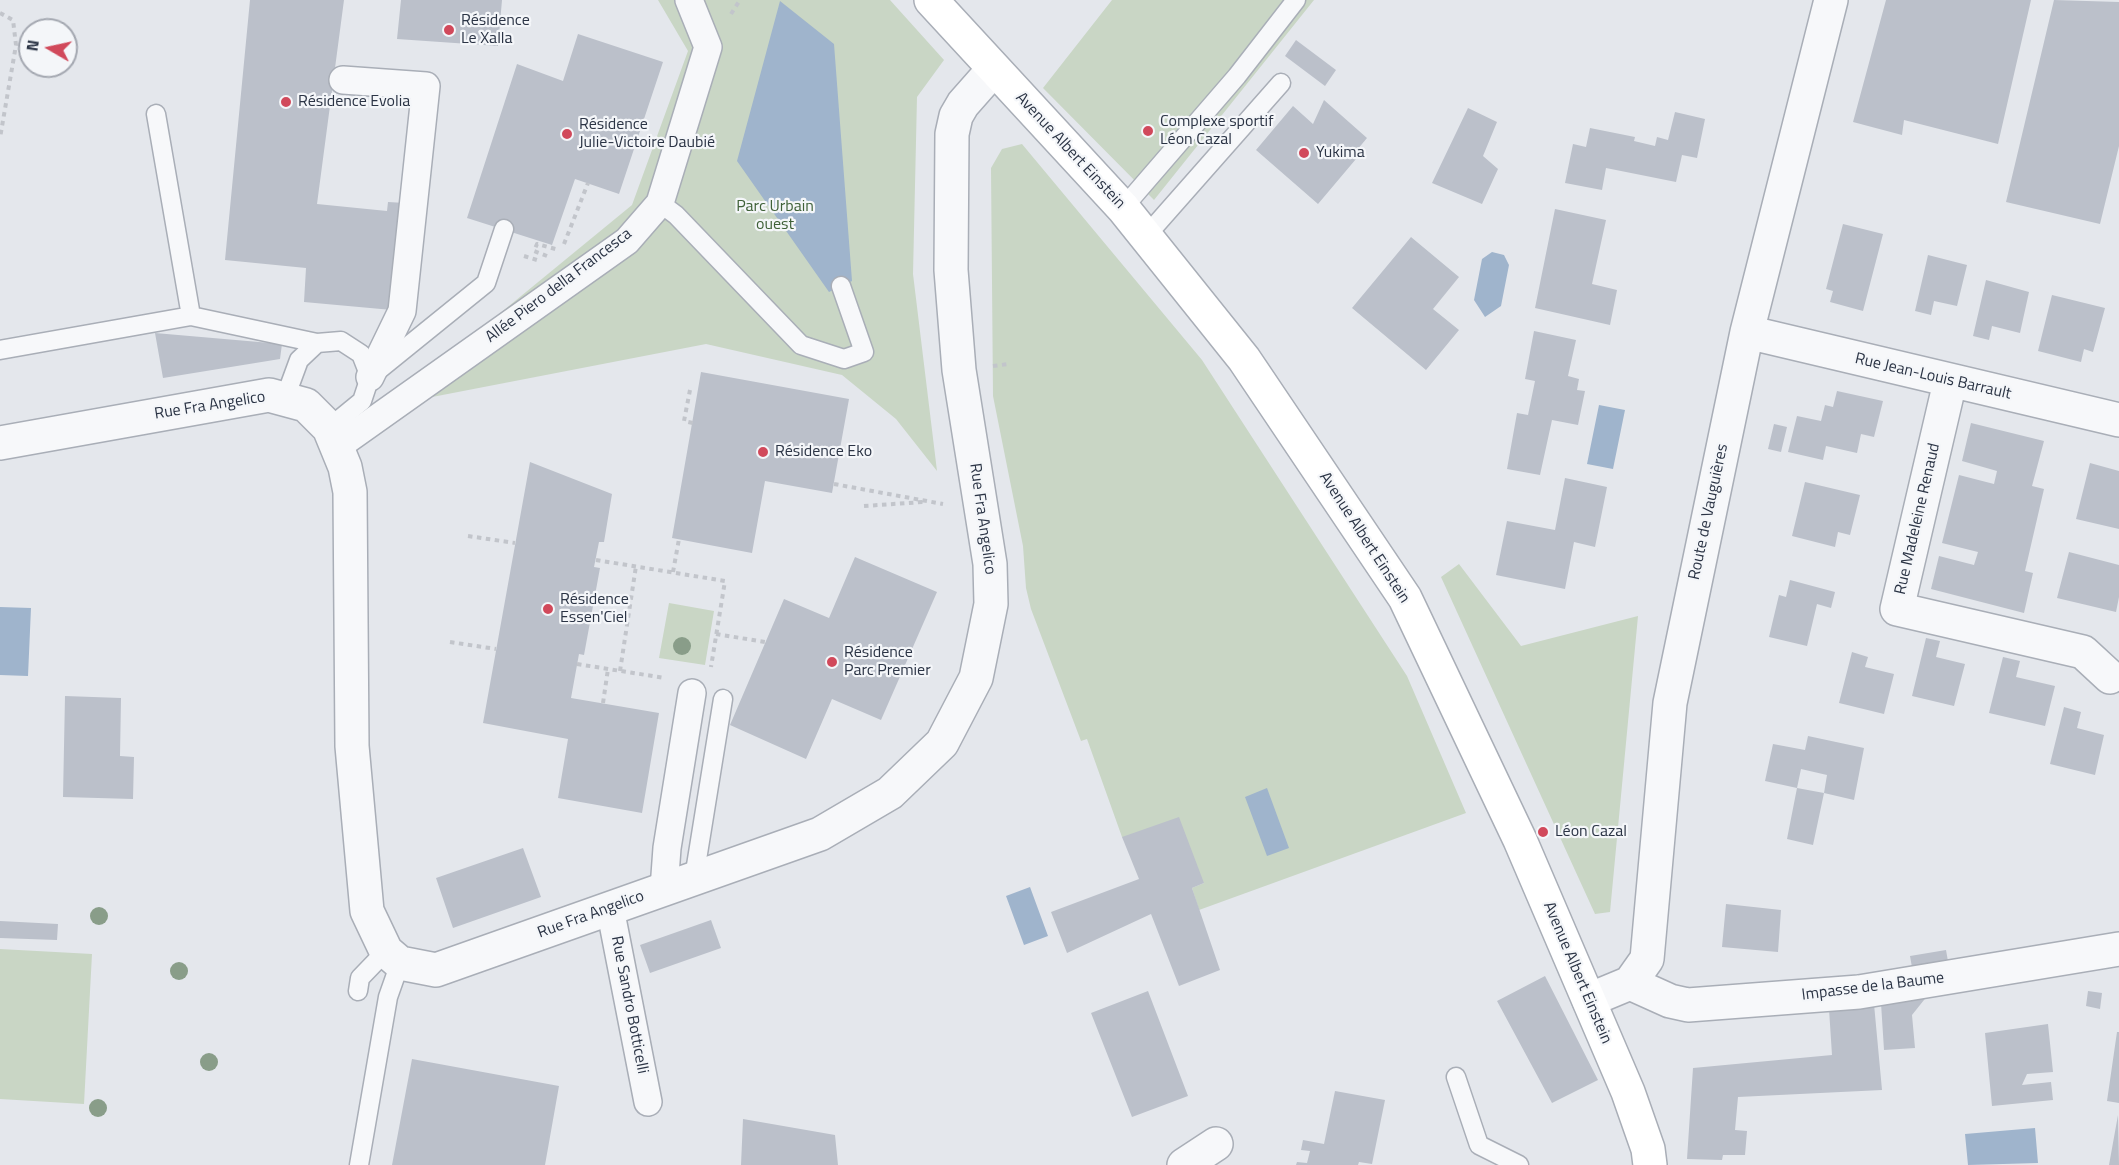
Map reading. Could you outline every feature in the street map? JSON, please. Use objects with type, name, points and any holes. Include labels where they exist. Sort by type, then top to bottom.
[{"type":"main road","name":"Avenue Albert Einstein","points":[[931,0],[993,70],[1124,208],[1244,358],[1405,598],[1520,840],[1628,1092],[1648,1149],[1650,1165]]},
{"type":"street","name":"Allée Piero della Francesca","points":[[334,437],[627,241],[660,203],[708,46],[688,0]]},
{"type":"street","name":"Route de Vauguières","points":[[1630,983],[1647,959],[1670,703],[1747,332],[1831,0]]},
{"type":"street","name":"Rue Fra Angelico","points":[[393,957],[436,970],[820,834],[890,793],[942,744],[976,678],[991,604],[990,564],[959,370],[951,270],[952,134],[956,116],[963,104],[993,70]]},
{"type":"street","points":[[343,80],[426,86],[402,311],[370,377]]},
{"type":"street","name":"Rue Jean-Louis Barrault","points":[[1747,332],[1950,382],[2119,420]]},
{"type":"street","name":"Rue Madeleine Renaud","points":[[1950,382],[1897,609],[2083,652],[2110,677]]},
{"type":"street","name":"Rue Fra Angelico","points":[[0,443],[269,395],[306,405],[334,437]]},
{"type":"street","points":[[334,437],[350,492],[352,746],[367,911],[393,957]]},
{"type":"street","points":[[679,884],[667,848],[693,688]]},
{"type":"street","name":"Rue Sandro Botticelli","points":[[610,908],[648,1102]]},
{"type":"street","name":"Impasse de la Baume","points":[[1630,983],[1670,1001],[1700,1004],[1858,992],[2119,949]]},
{"type":"street","points":[[1589,1000],[1630,983]]},
{"type":"street","points":[[1184,1165],[1216,1144]]},
{"type":"lane","points":[[1124,208],[1237,76],[1296,0]]},
{"type":"lane","points":[[1146,236],[1281,83]]},
{"type":"lane","points":[[156,114],[191,316]]},
{"type":"lane","points":[[660,203],[676,215],[801,345],[844,359],[864,352],[841,286]]},
{"type":"lane","points":[[334,437],[362,400],[370,377],[486,283],[504,229]]},
{"type":"lane","points":[[0,350],[191,316],[317,343],[341,341],[361,354],[370,377]]},
{"type":"lane","points":[[285,398],[299,360],[317,343]]},
{"type":"lane","points":[[679,884],[723,699]]},
{"type":"lane","points":[[358,991],[360,978],[393,957]]},
{"type":"lane","points":[[359,1165],[393,957]]},
{"type":"lane","points":[[1456,1077],[1479,1145],[1519,1165]]},
{"type":"path","points":[[0,13],[13,20],[16,45],[0,138]]},
{"type":"path","points":[[561,250],[588,183]]},
{"type":"path","points":[[690,390],[684,421],[693,423]]},
{"type":"path","points":[[834,484],[982,511]]},
{"type":"path","points":[[864,506],[928,501]]},
{"type":"path","points":[[468,536],[515,543]]},
{"type":"path","points":[[674,572],[679,539]]},
{"type":"path","points":[[577,664],[620,671],[693,688],[708,685],[725,581],[596,560]]},
{"type":"path","points":[[620,671],[636,566]]},
{"type":"path","points":[[716,634],[765,642]]},
{"type":"path","points":[[450,642],[496,649]]},
{"type":"path","points":[[603,704],[608,669]]},
{"type":"green space","name":"Parc Urbain ouest","points":[[658,0],[890,0],[944,60],[917,97],[913,274],[937,471],[896,419],[842,375],[706,344],[427,398],[476,333],[632,205],[688,51]]},
{"type":"green space","name":"Complexe sportif Léon Cazal","points":[[1112,0],[1314,0],[1154,200],[1043,88]]},
{"type":"green space","points":[[1022,144],[1202,360],[1407,676],[1466,813],[1199,910],[1192,888],[1204,883],[1122,837],[1087,739],[1081,741],[1031,609],[1026,588],[1023,546],[993,396],[991,168],[1002,149]]},
{"type":"green space","points":[[1459,564],[1521,646],[1638,616],[1610,912],[1595,914],[1441,577]]},
{"type":"green space","points":[[669,603],[714,611],[705,665],[659,658]]},
{"type":"green space","points":[[0,949],[92,954],[84,1104],[0,1099]]},
{"type":"water","points":[[780,1],[834,44],[852,281],[829,292],[737,161]]},
{"type":"water","points":[[1492,252],[1504,255],[1509,265],[1501,306],[1485,317],[1474,300],[1482,259]]},
{"type":"water","points":[[1599,405],[1625,410],[1613,469],[1587,464]]},
{"type":"water","points":[[0,607],[31,608],[28,676],[0,675]]},
{"type":"water","points":[[1267,788],[1289,848],[1267,856],[1245,797]]},
{"type":"water","points":[[1030,887],[1048,936],[1024,945],[1006,896]]},
{"type":"water","points":[[2035,1128],[2038,1163],[1968,1165],[1965,1134]]},
{"type":"building","name":"Résidence Evolia","points":[[250,0],[344,0],[317,204],[387,211],[388,202],[405,203],[392,310],[304,302],[306,268],[225,260]]},
{"type":"building","name":"Résidence Le Xalla","points":[[401,0],[502,0],[498,46],[397,39]]},
{"type":"building","points":[[1886,0],[2031,0],[1998,144],[1904,120],[1902,135],[1853,122]]},
{"type":"building","points":[[2054,0],[2119,2],[2119,146],[2100,224],[2006,202]]},
{"type":"building","name":"Résidence Julie-Victoire Daubié","points":[[578,34],[663,62],[619,194],[575,179],[552,245],[467,218],[517,64],[563,81]]},
{"type":"building","points":[[1296,40],[1336,70],[1325,86],[1285,56]]},
{"type":"building","name":"Yukima","points":[[1324,100],[1367,138],[1352,156],[1356,159],[1318,204],[1256,150],[1293,106],[1313,124]]},
{"type":"building","points":[[1468,108],[1497,122],[1483,156],[1498,169],[1482,204],[1432,183]]},
{"type":"building","points":[[1675,112],[1705,119],[1697,158],[1682,155],[1676,182],[1606,168],[1602,190],[1565,183],[1573,144],[1586,147],[1590,128],[1635,137],[1634,141],[1655,146],[1657,137],[1668,140]]},
{"type":"building","points":[[1555,209],[1606,220],[1592,284],[1617,290],[1610,325],[1535,308]]},
{"type":"building","points":[[1843,224],[1883,234],[1863,311],[1830,302],[1833,291],[1826,289]]},
{"type":"building","points":[[1411,237],[1459,277],[1433,309],[1459,330],[1426,370],[1352,308]]},
{"type":"building","points":[[1928,255],[1967,265],[1957,306],[1934,301],[1931,315],[1915,311]]},
{"type":"building","points":[[1986,280],[2029,292],[2020,333],[1992,326],[1989,340],[1973,336]]},
{"type":"building","points":[[2052,295],[2105,308],[2093,352],[2084,349],[2081,362],[2038,351]]},
{"type":"building","points":[[1534,331],[1576,340],[1568,376],[1579,379],[1577,390],[1585,391],[1578,425],[1552,420],[1540,475],[1507,469],[1517,413],[1528,415],[1535,381],[1525,379]]},
{"type":"building","points":[[155,333],[282,344],[280,359],[163,378]]},
{"type":"building","name":"Résidence Eko","points":[[701,372],[849,399],[832,493],[765,481],[752,553],[672,538]]},
{"type":"building","points":[[1837,391],[1883,401],[1874,437],[1861,434],[1857,453],[1826,446],[1823,460],[1788,452],[1797,416],[1821,421],[1825,405],[1833,407]]},
{"type":"building","points":[[1971,423],[2044,441],[2032,486],[2044,489],[2025,571],[2033,573],[2024,613],[1931,589],[1939,556],[1974,565],[1978,552],[1942,543],[1959,475],[1994,484],[1997,471],[1962,461]]},
{"type":"building","points":[[1774,424],[1787,427],[1781,452],[1768,449]]},
{"type":"building","name":"Résidence Essen'Ciel","points":[[530,462],[612,494],[604,542],[599,542],[594,567],[600,568],[584,655],[579,654],[571,698],[659,713],[642,813],[558,798],[568,739],[483,723]]},
{"type":"building","points":[[2090,463],[2119,471],[2119,529],[2076,519]]},
{"type":"building","points":[[1565,478],[1607,487],[1595,547],[1574,542],[1565,589],[1496,575],[1507,521],[1555,530]]},
{"type":"building","points":[[1805,482],[1860,495],[1850,535],[1838,532],[1835,547],[1792,536]]},
{"type":"building","points":[[2069,552],[2119,565],[2119,597],[2116,612],[2057,598]]},
{"type":"building","name":"Résidence Parc Premier","points":[[855,557],[937,592],[881,720],[832,699],[806,759],[730,725],[784,599],[829,618]]},
{"type":"building","points":[[1790,580],[1835,592],[1831,608],[1817,604],[1807,646],[1769,637],[1779,595],[1786,597]]},
{"type":"building","points":[[1926,638],[1940,641],[1936,657],[1965,664],[1954,706],[1912,696]]},
{"type":"building","points":[[1852,652],[1868,657],[1865,667],[1894,674],[1884,714],[1839,703]]},
{"type":"building","points":[[2003,657],[2020,661],[2016,677],[2055,686],[2045,726],[1989,713]]},
{"type":"building","points":[[65,696],[121,698],[120,756],[134,757],[133,799],[63,797]]},
{"type":"building","points":[[2064,707],[2081,712],[2077,728],[2104,735],[2095,775],[2050,764]]},
{"type":"building","points":[[1808,736],[1864,748],[1854,800],[1824,793],[1827,775],[1801,769],[1797,788],[1765,781],[1773,744],[1805,750]]},
{"type":"building","points":[[1797,788],[1824,793],[1813,845],[1787,839]]},
{"type":"building","points":[[1179,817],[1204,883],[1192,888],[1220,970],[1179,986],[1151,914],[1067,953],[1051,912],[1139,879],[1122,837]]},
{"type":"building","points":[[523,848],[541,897],[453,928],[436,878]]},
{"type":"building","points":[[1726,904],[1781,910],[1778,952],[1722,947]]},
{"type":"building","points":[[711,920],[721,948],[650,973],[640,945]]},
{"type":"building","points":[[0,921],[58,924],[57,940],[0,938]]},
{"type":"building","points":[[1946,950],[1949,967],[1913,973],[1910,956]]},
{"type":"building","points":[[1545,976],[1598,1080],[1552,1103],[1497,1001]]},
{"type":"building","points":[[1148,991],[1188,1096],[1132,1117],[1091,1013]]},
{"type":"building","points":[[2088,991],[2102,993],[2100,1009],[2086,1006]]},
{"type":"building","points":[[1928,995],[1912,1015],[1915,1048],[1884,1050],[1881,1003]]},
{"type":"building","points":[[1874,1004],[1882,1090],[1738,1097],[1735,1130],[1747,1131],[1745,1155],[1723,1155],[1722,1160],[1687,1159],[1693,1068],[1832,1055],[1829,1009]]},
{"type":"building","points":[[2048,1024],[2053,1072],[2027,1074],[2022,1085],[2051,1082],[2053,1100],[1992,1106],[1985,1033]]},
{"type":"building","points":[[2117,1032],[2119,1032],[2119,1103],[2107,1101]]},
{"type":"building","points":[[412,1059],[559,1086],[545,1165],[392,1165]]},
{"type":"building","points":[[1335,1091],[1385,1100],[1372,1164],[1359,1162],[1358,1165],[1296,1165],[1297,1162],[1307,1163],[1310,1151],[1301,1150],[1303,1140],[1324,1144]]},
{"type":"building","points":[[2118,1115],[2119,1165],[2109,1165]]},
{"type":"building","points":[[743,1119],[835,1135],[838,1165],[741,1165]]},
{"type":"place","name":"Résidence Le Xalla","points":[[449,30]]},
{"type":"place","name":"Résidence Evolia","points":[[286,102]]},
{"type":"place","name":"Complexe sportif Léon Cazal","points":[[1148,131]]},
{"type":"place","name":"Résidence Julie-Victoire Daubié","points":[[567,134]]},
{"type":"place","name":"Yukima","points":[[1304,153]]},
{"type":"place","name":"Résidence Eko","points":[[763,452]]},
{"type":"place","name":"Résidence Essen'Ciel","points":[[548,609]]},
{"type":"place","name":"Résidence Parc Premier","points":[[832,662]]},
{"type":"place","name":"Léon Cazal","points":[[1543,832]]}]
